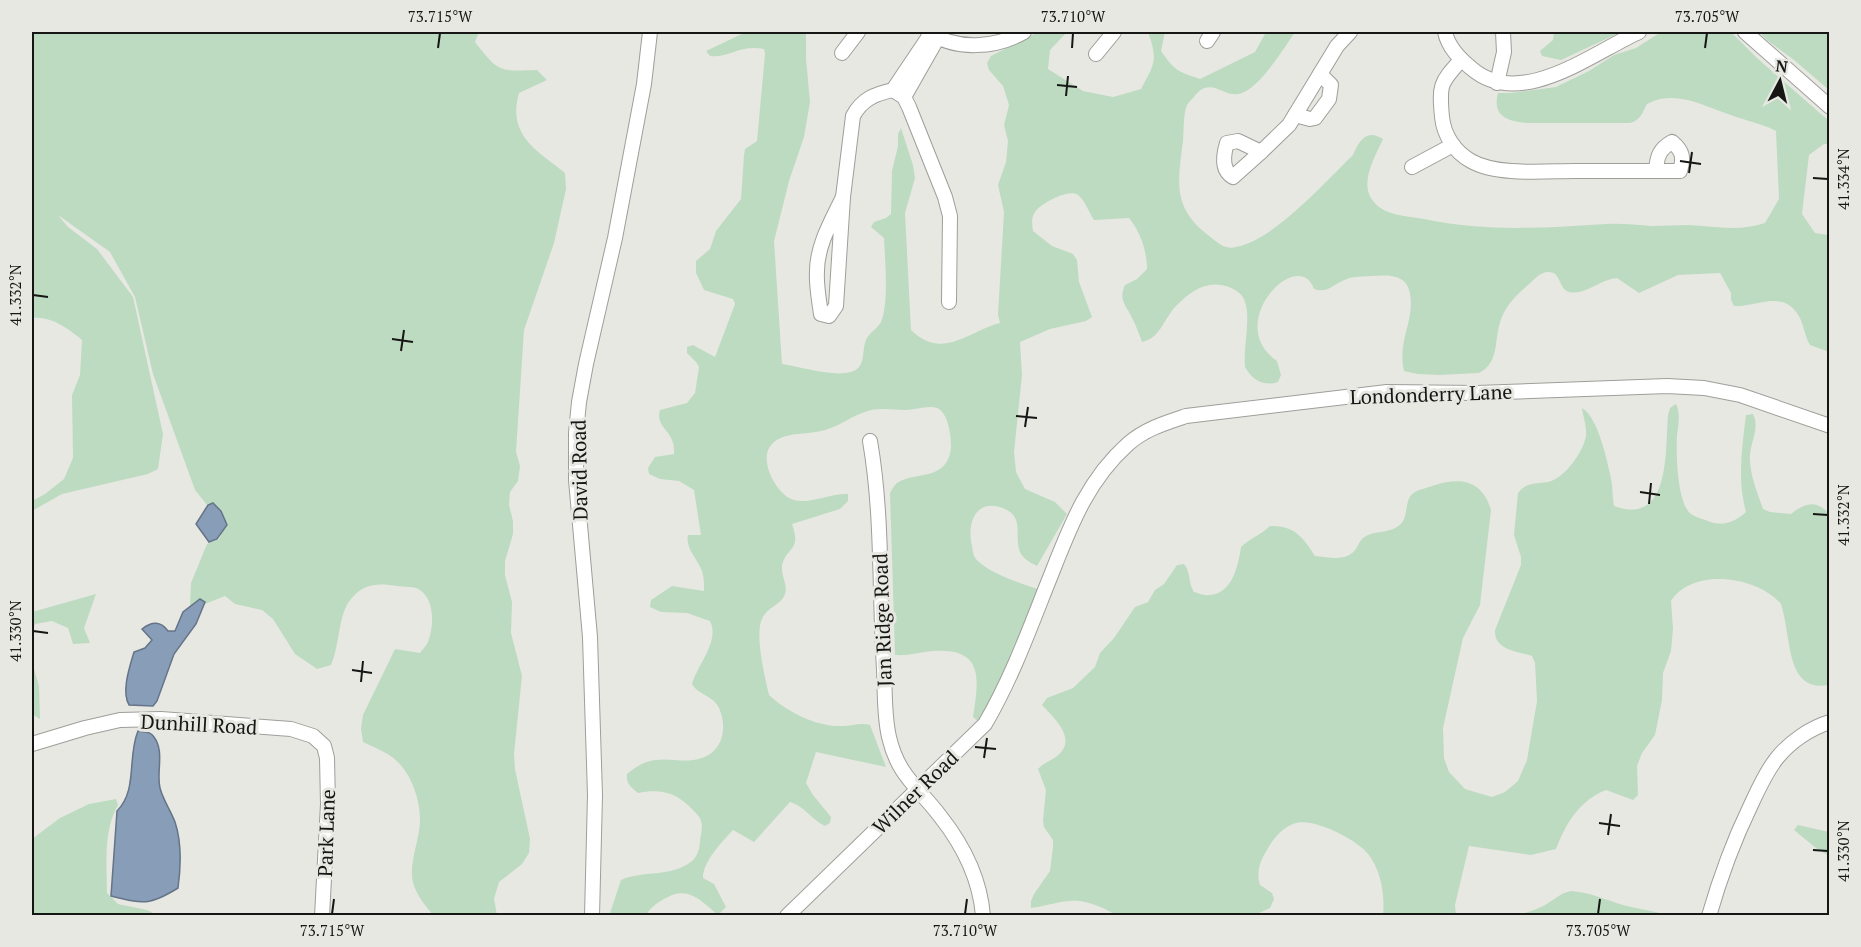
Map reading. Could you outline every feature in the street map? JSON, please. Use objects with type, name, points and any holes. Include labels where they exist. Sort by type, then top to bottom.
[{"type":"street","name":"David Road","points":[[592,915],[595,783],[590,637],[576,480],[576,434],[586,364],[615,238],[644,84],[650,32]]},
{"type":"street","points":[[842,53],[858,32]]},
{"type":"street","points":[[898,94],[932,33],[959,43],[978,46],[994,44],[1024,32]]},
{"type":"street","points":[[1096,54],[1114,32]]},
{"type":"street","points":[[1261,152],[1289,125],[1337,46],[1350,32]]},
{"type":"street","points":[[1445,32],[1452,49],[1474,72],[1497,82],[1520,84],[1545,79],[1640,32]]},
{"type":"street","points":[[1497,82],[1504,52],[1503,32]]},
{"type":"street","points":[[1745,32],[1830,107]]},
{"type":"street","points":[[1461,60],[1443,79],[1441,89],[1443,125],[1455,149],[1472,162],[1493,169],[1656,171]]},
{"type":"street","points":[[1294,116],[1310,119],[1315,117],[1329,99],[1331,86],[1320,74]]},
{"type":"street","points":[[843,197],[826,233],[817,271],[821,314],[828,316],[836,306],[843,197],[853,116],[858,106],[874,94],[898,94]]},
{"type":"street","points":[[898,94],[926,145],[947,207],[950,230],[949,302]]},
{"type":"street","points":[[1412,167],[1453,146]]},
{"type":"street","name":"Londonderry Lane","points":[[1048,585],[1087,491],[1105,467],[1130,443],[1156,426],[1186,416],[1387,392],[1477,393],[1667,386],[1704,388],[1740,395],[1830,426]]},
{"type":"street","name":"Jan Ridge Road","points":[[870,441],[874,466],[879,547],[888,735],[895,757],[907,779],[940,816],[964,852],[973,870],[982,898],[982,915]]},
{"type":"street","name":"Wilner Road","points":[[787,915],[985,724],[1005,688],[1048,585]]},
{"type":"street","name":"Dunhill Road","points":[[32,744],[120,720],[161,719],[291,729],[313,736],[324,746],[325,751]]},
{"type":"street","points":[[1709,915],[1740,829],[1765,775],[1778,757],[1796,739],[1816,726],[1830,722]]},
{"type":"street","name":"Park Lane","points":[[322,915],[328,804],[325,751]]},
{"type":"green space","points":[[32,32],[479,32],[475,42],[495,65],[507,70],[537,70],[547,80],[519,93],[516,108],[521,131],[535,149],[565,173],[566,189],[554,243],[524,330],[516,452],[520,466],[518,481],[510,492],[509,505],[513,534],[505,561],[505,575],[512,602],[511,633],[522,676],[514,754],[515,769],[530,839],[529,853],[522,864],[499,882],[494,899],[497,915],[433,915],[426,906],[416,891],[413,881],[412,868],[420,819],[413,785],[404,769],[392,757],[363,742],[361,729],[363,715],[395,649],[420,653],[428,642],[432,614],[425,594],[415,588],[384,585],[372,585],[361,590],[347,605],[331,665],[317,669],[295,654],[273,619],[262,610],[235,604],[225,596],[205,604],[200,600],[190,606],[191,583],[207,544],[219,539],[226,525],[222,510],[212,503],[207,505],[195,490],[153,374],[135,297],[110,252],[58,215],[68,227],[97,249],[133,297],[163,434],[158,469],[148,474],[62,494],[32,511],[32,501],[64,479],[73,458],[72,395],[80,375],[82,340],[53,321],[32,318]]},
{"type":"green space","points":[[746,32],[806,32],[810,102],[804,137],[789,181],[774,241],[782,364],[844,373],[859,367],[866,340],[881,322],[885,304],[884,238],[871,227],[874,222],[891,214],[892,171],[901,128],[915,178],[905,213],[911,330],[923,339],[945,344],[1000,323],[998,315],[1004,212],[998,185],[1006,162],[1008,141],[1004,125],[1009,105],[1003,86],[989,70],[987,63],[991,56],[1038,32],[1067,32],[1050,50],[1048,69],[1083,91],[1113,97],[1141,89],[1146,80],[1154,55],[1148,32],[1165,32],[1161,51],[1166,58],[1177,70],[1200,79],[1255,52],[1266,32],[1295,32],[1272,66],[1249,89],[1235,94],[1211,87],[1206,88],[1199,91],[1187,105],[1179,181],[1183,204],[1196,225],[1218,243],[1232,248],[1251,242],[1282,222],[1353,155],[1364,138],[1372,135],[1383,139],[1370,170],[1369,195],[1379,207],[1397,215],[1470,226],[1515,228],[1617,224],[1736,228],[1765,223],[1779,199],[1776,131],[1770,128],[1677,98],[1657,100],[1647,104],[1639,118],[1630,123],[1526,123],[1507,119],[1497,107],[1498,93],[1556,87],[1589,71],[1614,55],[1636,48],[1661,32],[1731,32],[1829,121],[1829,144],[1824,144],[1809,155],[1802,214],[1815,233],[1829,235],[1829,352],[1810,345],[1797,313],[1784,302],[1768,301],[1734,306],[1731,293],[1720,273],[1678,275],[1639,293],[1617,278],[1575,293],[1566,290],[1555,274],[1547,272],[1535,279],[1507,308],[1499,325],[1494,356],[1486,368],[1479,373],[1417,374],[1404,371],[1402,360],[1411,304],[1405,282],[1389,276],[1355,277],[1328,289],[1319,290],[1314,289],[1306,278],[1294,276],[1281,282],[1269,294],[1261,310],[1257,328],[1262,345],[1277,361],[1281,375],[1278,382],[1268,384],[1255,379],[1245,367],[1247,308],[1239,293],[1229,287],[1214,284],[1200,288],[1176,306],[1154,336],[1142,342],[1122,295],[1125,285],[1137,279],[1147,269],[1140,235],[1129,218],[1094,220],[1085,203],[1074,193],[1055,198],[1035,212],[1032,219],[1033,231],[1052,246],[1073,254],[1077,260],[1079,282],[1092,317],[1086,321],[1050,329],[1020,342],[1022,375],[1014,452],[1016,472],[1025,489],[1055,502],[1067,514],[1037,566],[1025,559],[1020,552],[1017,524],[1015,518],[1007,510],[997,506],[988,506],[976,513],[973,519],[971,536],[976,559],[996,573],[1038,589],[1011,660],[985,714],[978,721],[973,717],[976,678],[970,660],[950,651],[895,655],[890,493],[897,483],[904,479],[934,472],[946,463],[951,449],[945,415],[937,408],[930,407],[870,410],[828,429],[791,435],[778,440],[772,444],[767,459],[771,476],[781,492],[794,500],[801,501],[848,494],[848,501],[840,509],[792,524],[795,540],[782,566],[785,594],[783,599],[764,615],[759,633],[760,651],[769,695],[793,713],[823,724],[832,726],[870,725],[886,767],[816,752],[806,783],[831,817],[830,823],[825,826],[790,802],[754,842],[733,830],[714,852],[704,872],[703,878],[714,884],[726,907],[718,915],[695,897],[682,893],[661,901],[646,915],[609,916],[621,880],[638,875],[675,870],[684,866],[697,854],[702,830],[699,817],[681,799],[662,792],[638,793],[628,783],[627,774],[640,765],[652,761],[703,758],[716,748],[723,734],[719,708],[692,684],[710,644],[712,629],[710,621],[687,613],[661,612],[650,607],[651,600],[672,586],[704,591],[702,571],[690,549],[688,540],[688,535],[701,535],[694,490],[679,481],[660,479],[649,474],[648,468],[655,457],[674,454],[671,438],[661,424],[660,410],[687,403],[695,393],[699,367],[687,353],[687,347],[693,345],[715,357],[735,304],[733,299],[704,290],[696,273],[696,261],[710,249],[716,231],[741,199],[745,149],[757,141],[765,54],[764,49],[756,48],[717,56],[710,56],[706,51]]},
{"type":"green space","points":[[1554,32],[1621,32],[1561,60],[1542,56],[1540,51],[1553,40]]},
{"type":"green space","points":[[1759,32],[1829,32],[1829,90],[1767,40]]},
{"type":"green space","points":[[1676,404],[1679,416],[1678,477],[1683,500],[1691,514],[1713,523],[1724,523],[1733,521],[1746,512],[1741,476],[1742,451],[1746,415],[1753,414],[1756,425],[1750,462],[1753,480],[1763,509],[1791,514],[1810,504],[1820,506],[1829,514],[1829,685],[1817,686],[1807,683],[1800,677],[1792,659],[1781,604],[1770,594],[1757,587],[1725,579],[1694,583],[1681,590],[1671,601],[1673,629],[1671,651],[1663,673],[1662,700],[1655,735],[1642,753],[1637,766],[1638,795],[1633,800],[1606,790],[1597,794],[1575,813],[1556,849],[1531,855],[1469,846],[1455,905],[1456,915],[1383,915],[1381,883],[1376,867],[1368,854],[1354,842],[1333,830],[1301,822],[1281,831],[1262,858],[1259,867],[1260,885],[1272,893],[1274,899],[1270,908],[1255,915],[1115,915],[1105,909],[1080,901],[1065,901],[1031,908],[1034,894],[1050,871],[1053,847],[1053,840],[1044,827],[1046,790],[1038,769],[1057,756],[1063,750],[1065,743],[1062,729],[1042,705],[1047,698],[1073,688],[1095,667],[1100,653],[1114,638],[1135,607],[1148,602],[1155,590],[1164,584],[1177,565],[1184,564],[1186,567],[1194,592],[1207,595],[1224,590],[1233,577],[1241,547],[1270,526],[1292,530],[1306,543],[1315,556],[1336,558],[1347,556],[1366,536],[1397,527],[1404,519],[1411,495],[1421,489],[1442,483],[1460,481],[1475,486],[1482,492],[1491,510],[1480,605],[1463,638],[1443,728],[1444,758],[1449,772],[1465,789],[1492,797],[1505,792],[1518,781],[1527,760],[1537,701],[1535,663],[1532,656],[1502,646],[1498,642],[1495,630],[1521,565],[1521,557],[1514,535],[1518,493],[1528,485],[1554,480],[1567,470],[1581,449],[1586,436],[1582,408],[1593,420],[1601,440],[1611,478],[1614,506],[1633,510],[1646,506],[1655,496],[1661,482],[1665,465],[1668,415],[1670,408]]},
{"type":"green space","points":[[96,594],[84,628],[90,643],[73,644],[68,628],[52,621],[35,624],[32,631],[32,612]]},
{"type":"green space","points":[[32,662],[39,686],[40,719],[32,714]]},
{"type":"green space","points":[[116,799],[118,805],[108,837],[107,893],[118,904],[147,910],[157,915],[32,915],[32,839],[60,818],[89,804]]},
{"type":"green space","points":[[1798,825],[1829,832],[1829,856],[1794,830]]},
{"type":"green space","points":[[1571,891],[1666,915],[1516,915],[1538,908]]},
{"type":"water","points":[[213,503],[221,511],[227,525],[217,539],[209,542],[196,524],[208,505]]},
{"type":"water","points":[[200,599],[205,602],[196,624],[174,654],[157,701],[153,706],[129,705],[126,686],[134,652],[145,648],[152,640],[142,629],[156,623],[168,631],[175,631],[183,612]]},
{"type":"water","points":[[138,731],[151,734],[157,743],[160,756],[160,788],[175,822],[180,855],[178,888],[160,898],[146,902],[111,896],[117,811],[128,793]]}]
